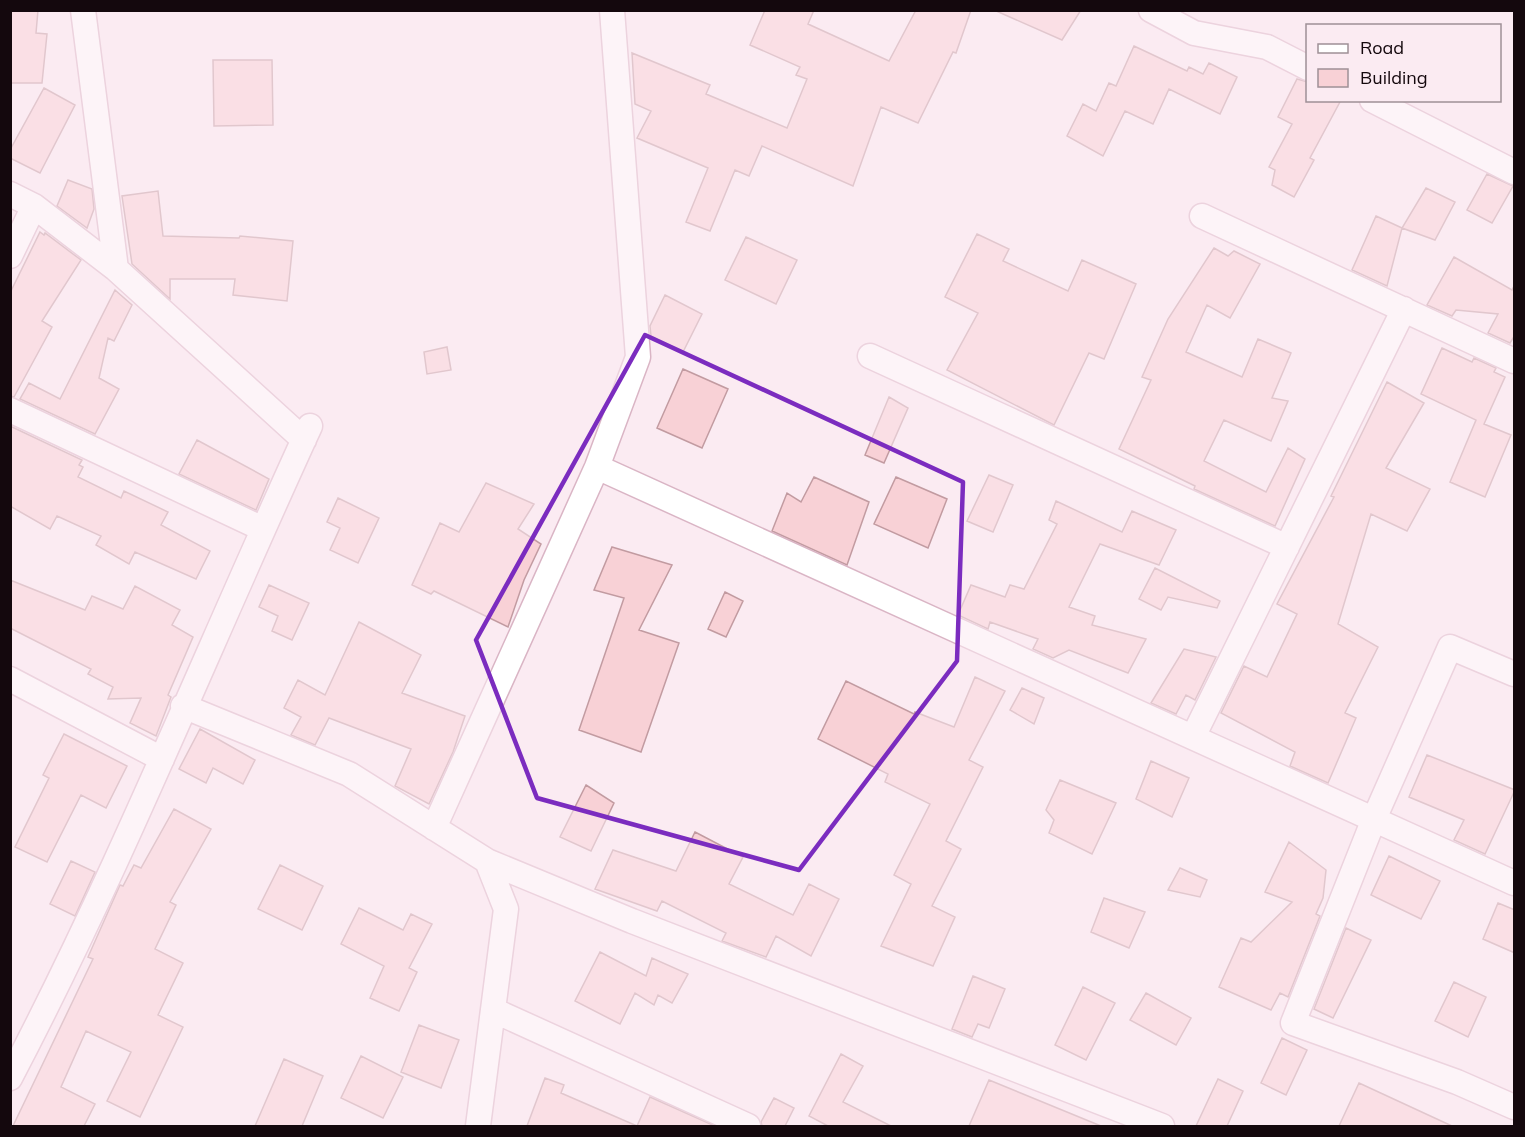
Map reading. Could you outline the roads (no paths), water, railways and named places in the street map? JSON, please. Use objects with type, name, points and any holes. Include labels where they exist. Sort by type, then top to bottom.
[{"type":"street","points":[[83,10],[116,269]]},
{"type":"street","points":[[434,828],[597,467],[638,357],[612,10]]},
{"type":"street","points":[[1151,10],[1194,33],[1267,47],[1306,67]]},
{"type":"street","points":[[1376,102],[1515,172]]},
{"type":"street","points":[[10,194],[34,206],[116,269],[307,433],[183,706],[162,759],[40,1022],[10,1078]]},
{"type":"street","points":[[11,254],[34,206]]},
{"type":"street","points":[[1202,216],[1515,361]]},
{"type":"street","points":[[1193,737],[1404,309]]},
{"type":"street","points":[[870,356],[1287,547]]},
{"type":"street","points":[[10,410],[263,529]]},
{"type":"street","points":[[597,467],[1515,882]]},
{"type":"street","points":[[1515,674],[1450,647],[1374,819],[1293,1023],[1457,1082],[1515,1107]]},
{"type":"street","points":[[10,679],[162,759]]},
{"type":"street","points":[[183,706],[349,774],[487,861],[643,925],[1162,1126]]},
{"type":"street","points":[[478,1126],[506,909],[487,861]]},
{"type":"street","points":[[493,1010],[748,1126]]}]
